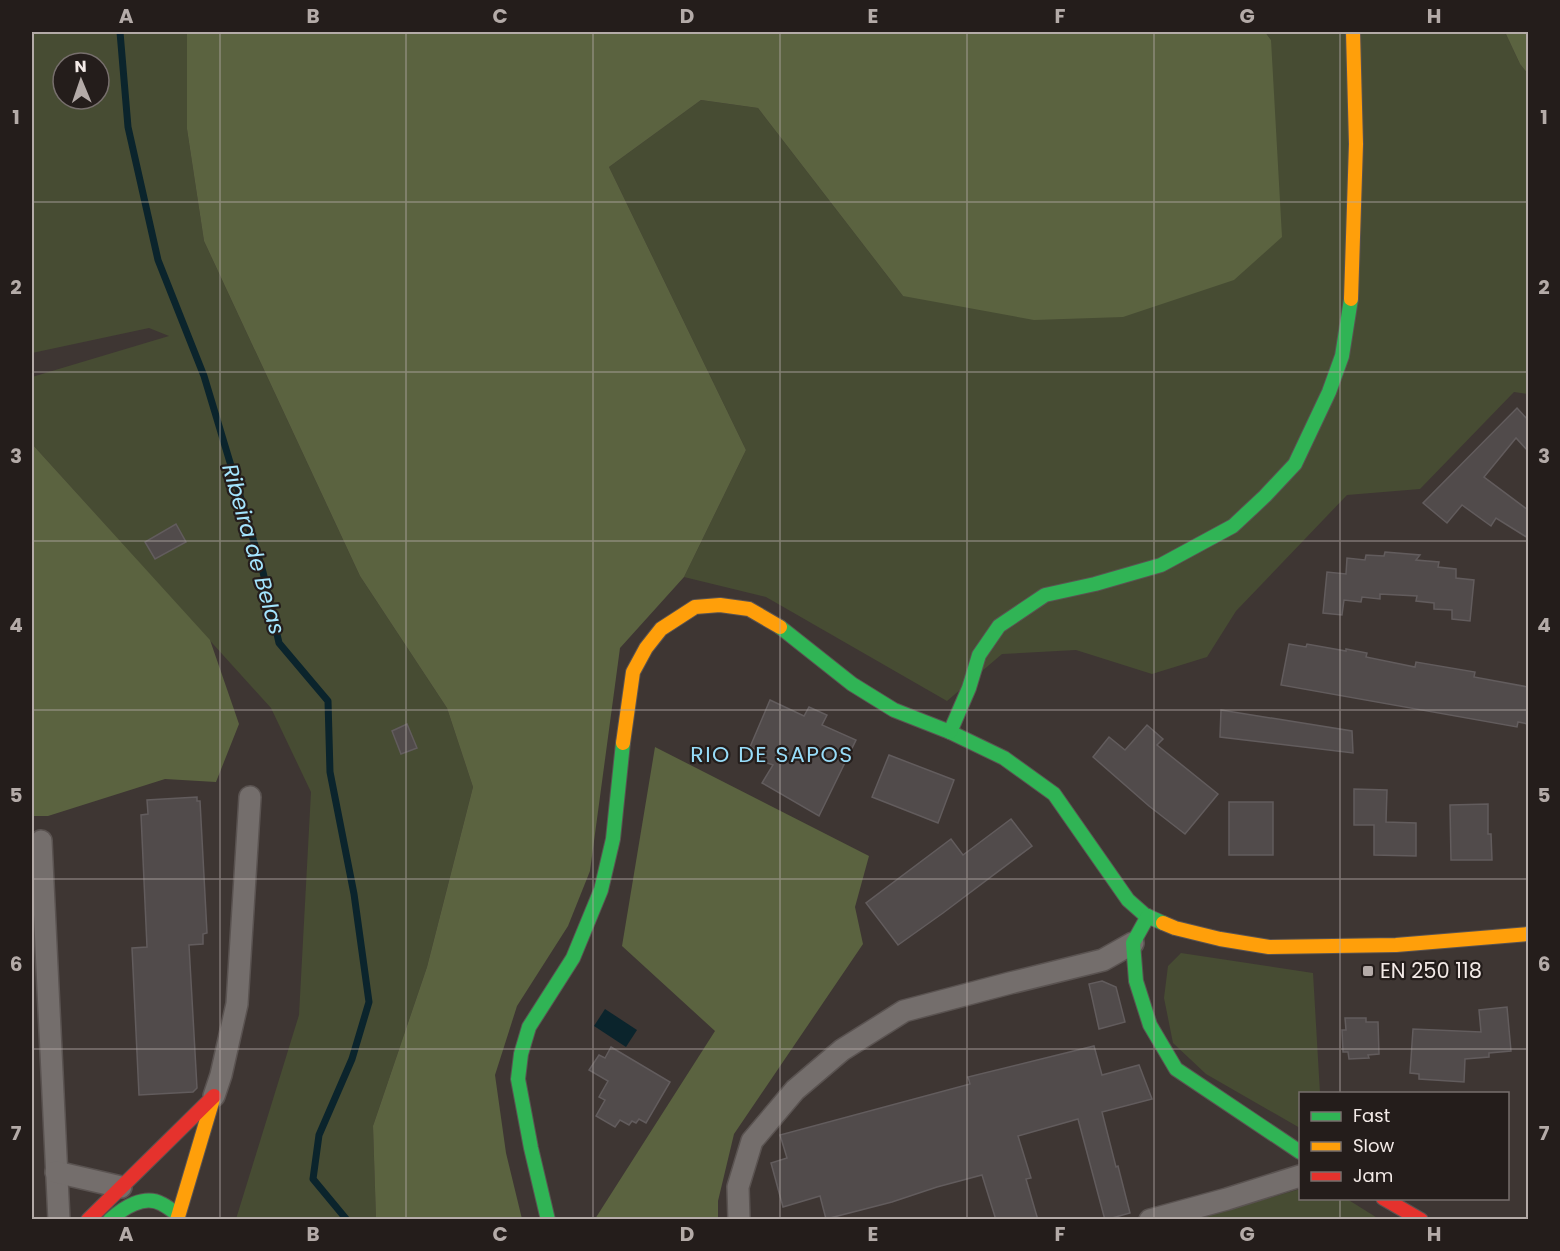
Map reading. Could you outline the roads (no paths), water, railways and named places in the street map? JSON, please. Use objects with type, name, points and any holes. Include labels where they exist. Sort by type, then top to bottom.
[{"type":"street","points":[[950,732],[969,688],[979,655],[999,626],[1045,595],[1095,584],[1161,565],[1233,526],[1295,464],[1329,392],[1342,356],[1351,301],[1356,144],[1353,32]]},
{"type":"street","points":[[548,1220],[519,1087],[521,1054],[529,1027],[573,958],[601,890],[613,839],[633,672],[646,648],[661,629],[695,608],[720,606],[749,609],[780,627],[860,690],[894,710],[950,732],[1004,758],[1054,794],[1128,900],[1148,916],[1174,928],[1220,939],[1269,946],[1395,945],[1528,934]]},
{"type":"street","points":[[110,1220],[127,1207],[145,1201],[159,1202],[174,1218],[221,1075],[237,1004],[250,797]]},
{"type":"street","points":[[41,840],[59,1220]]},
{"type":"street","points":[[739,1220],[738,1188],[752,1141],[795,1090],[842,1050],[904,1011],[1103,960],[1133,943],[1148,916]]},
{"type":"street","points":[[1133,943],[1137,981],[1150,1025],[1176,1069],[1299,1151]]},
{"type":"street","points":[[88,1220],[214,1096]]},
{"type":"street","points":[[56,1173],[121,1187]]},
{"type":"street","points":[[1150,1220],[1299,1176]]},
{"type":"street","points":[[1386,1200],[1421,1220]]},
{"type":"water","points":[[605,1009],[637,1030],[626,1047],[594,1026]]},
{"type":"waterway","name":"Ribeira de Belas","points":[[120,32],[128,127],[158,260],[204,376],[263,572],[279,643],[328,701],[330,772],[354,894],[369,1002],[352,1059],[319,1135],[313,1179],[347,1220]]},
{"type":"place","name":"EN 250 118","points":[[1368,971]]},
{"type":"district","name":"RIO DE SAPOS","points":[[772,754]]}]
